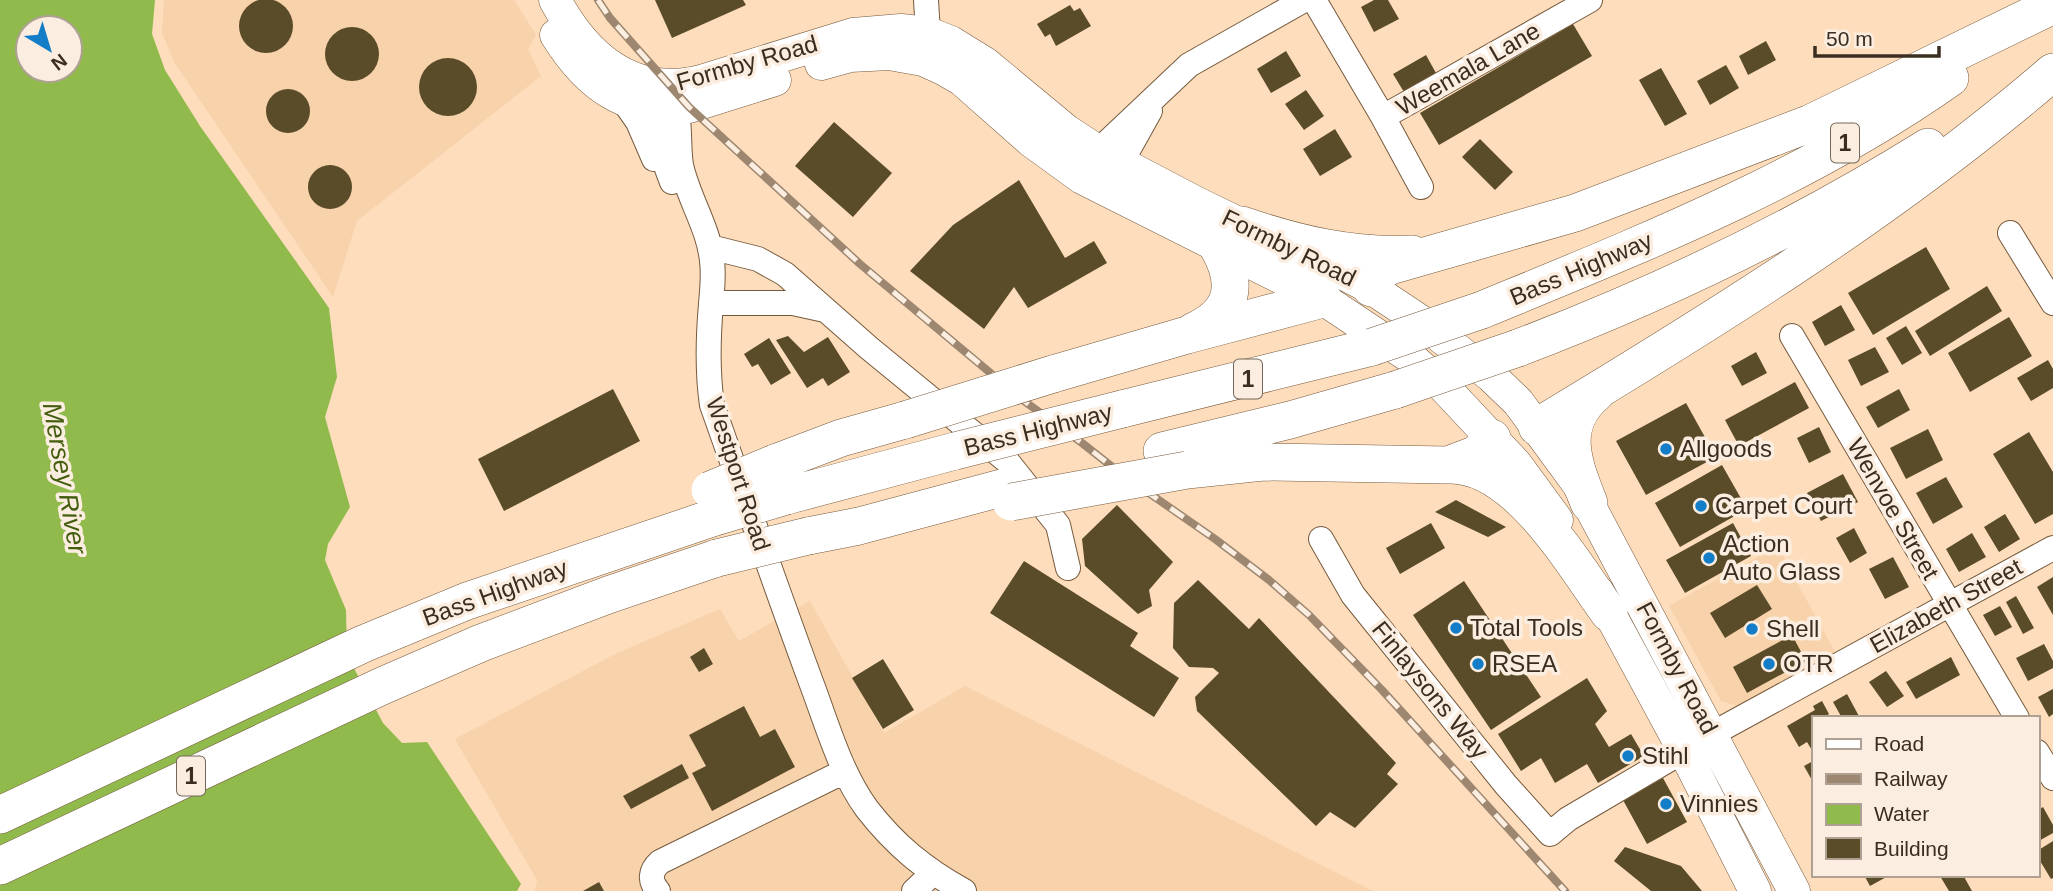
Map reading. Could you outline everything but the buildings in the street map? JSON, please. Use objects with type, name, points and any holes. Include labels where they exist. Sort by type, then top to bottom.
[{"type":"highway","points":[[1371,288],[1380,272],[1390,266],[1575,213],[1811,123],[2050,6]]},
{"type":"highway","name":"Bass Highway","points":[[780,480],[955,451],[1372,347],[1482,310],[1712,212],[1826,155],[1931,91],[2050,6]]},
{"type":"highway","name":"Bass Highway","points":[[0,866],[382,686],[481,643],[608,595],[717,558],[808,536],[1174,461],[1290,420],[1395,390],[1518,348],[1650,295],[1733,256],[1887,172],[1968,121],[2053,62]]},
{"type":"highway","points":[[1537,427],[1714,318],[1868,217],[1933,170],[2053,72]]},
{"type":"highway","points":[[1187,335],[1209,324],[1223,311],[1228,300],[1231,290],[1230,236],[1304,244],[1348,253],[1401,255],[1448,248]]},
{"type":"highway","points":[[780,480],[841,439],[1187,335],[1323,299]]},
{"type":"highway","points":[[1589,503],[1573,456],[1573,428],[1580,408],[1603,388]]},
{"type":"highway","points":[[1448,466],[1477,454],[1485,425]]},
{"type":"highway","points":[[1174,461],[1473,467],[1516,493],[1539,518],[1609,613]]},
{"type":"highway","name":"1","points":[[0,816],[363,644],[451,597],[780,480]]},
{"type":"main road","name":"Formby Road","points":[[537,0],[551,27],[579,68],[594,83],[622,99],[664,97],[715,100],[850,56],[889,54],[951,42],[985,63],[1067,131],[1410,357],[1485,425],[1550,510],[1575,548],[1685,753],[1755,891]]},
{"type":"main road","name":"Formby Road","points":[[555,0],[566,20],[600,58],[664,97]]},
{"type":"main road","name":"Formby Road","points":[[926,46],[1031,141],[1074,172],[1104,190],[1371,288],[1446,341],[1491,376],[1518,402],[1589,503],[1794,891]]},
{"type":"main road","points":[[1074,172],[1109,157]]},
{"type":"main road","points":[[1104,190],[1109,157]]},
{"type":"main road","points":[[1323,299],[1371,288],[1378,322],[1410,357]]},
{"type":"main road","points":[[1446,341],[1486,393],[1492,407],[1485,425],[1537,427]]},
{"type":"main road","name":"Elizabeth Street","points":[[1685,753],[1712,734]]},
{"type":"street","points":[[926,0],[926,46]]},
{"type":"street","points":[[1109,157],[1178,74],[1204,55],[1304,0]]},
{"type":"street","points":[[1314,0],[1421,187]]},
{"type":"street","name":"Weemala Lane","points":[[1383,117],[1585,3]]},
{"type":"street","points":[[664,97],[666,164],[680,197]]},
{"type":"street","name":"Westport Road","points":[[664,97],[682,169],[708,241],[713,271],[708,356],[712,405],[775,585],[845,771],[866,807],[912,858],[932,874],[964,891]]},
{"type":"street","points":[[622,99],[641,128],[660,170],[708,241],[773,266],[1007,461],[1058,525],[1068,568]]},
{"type":"street","points":[[2010,233],[2053,303]]},
{"type":"street","points":[[711,303],[793,303],[829,312]]},
{"type":"street","name":"Wenvoe Street","points":[[1792,336],[2016,716]]},
{"type":"street","name":"Finlaysons Way","points":[[1321,539],[1353,594],[1506,785],[1550,834]]},
{"type":"street","name":"Elizabeth Street","points":[[1712,734],[2053,548]]},
{"type":"street","name":"Elizabeth Street","points":[[1550,834],[1568,819],[1675,756],[1685,753]]},
{"type":"street","points":[[2039,755],[2053,778]]},
{"type":"street","points":[[658,891],[651,877],[653,869],[660,862],[845,771]]},
{"type":"street","points":[[914,891],[932,874]]},
{"type":"shaded area","points":[[164,0],[514,0],[536,35],[528,49],[541,76],[357,221],[333,297],[174,62],[162,33]]},
{"type":"shaded area","name":"Shell","points":[[1777,546],[1835,652],[1738,706],[1721,701],[1669,606]]},
{"type":"shaded area","points":[[810,601],[884,733],[965,686],[1373,891],[535,891],[537,880],[455,739],[615,654],[720,609],[739,641]]},
{"type":"water","name":"Mersey River","points":[[0,0],[155,0],[152,34],[165,70],[200,126],[329,308],[337,377],[325,417],[350,507],[328,544],[325,560],[346,610],[347,655],[383,723],[402,743],[427,742],[521,884],[517,891],[0,891]]},
{"type":"railway","points":[[598,0],[610,18],[689,107],[860,264],[1024,401],[1120,473],[1215,539],[1309,615],[1382,690],[1565,891]]},
{"type":"place","name":"Allgoods","points":[[1666,449]]},
{"type":"place","name":"Carpet Court","points":[[1701,506]]},
{"type":"place","name":"Action Auto Glass","points":[[1709,558]]},
{"type":"place","name":"Total Tools","points":[[1456,628]]},
{"type":"place","name":"Shell","points":[[1752,629]]},
{"type":"place","name":"RSEA","points":[[1478,664]]},
{"type":"place","name":"OTR","points":[[1769,664]]},
{"type":"place","name":"Stihl","points":[[1628,756]]},
{"type":"place","name":"Vinnies","points":[[1666,804]]}]
